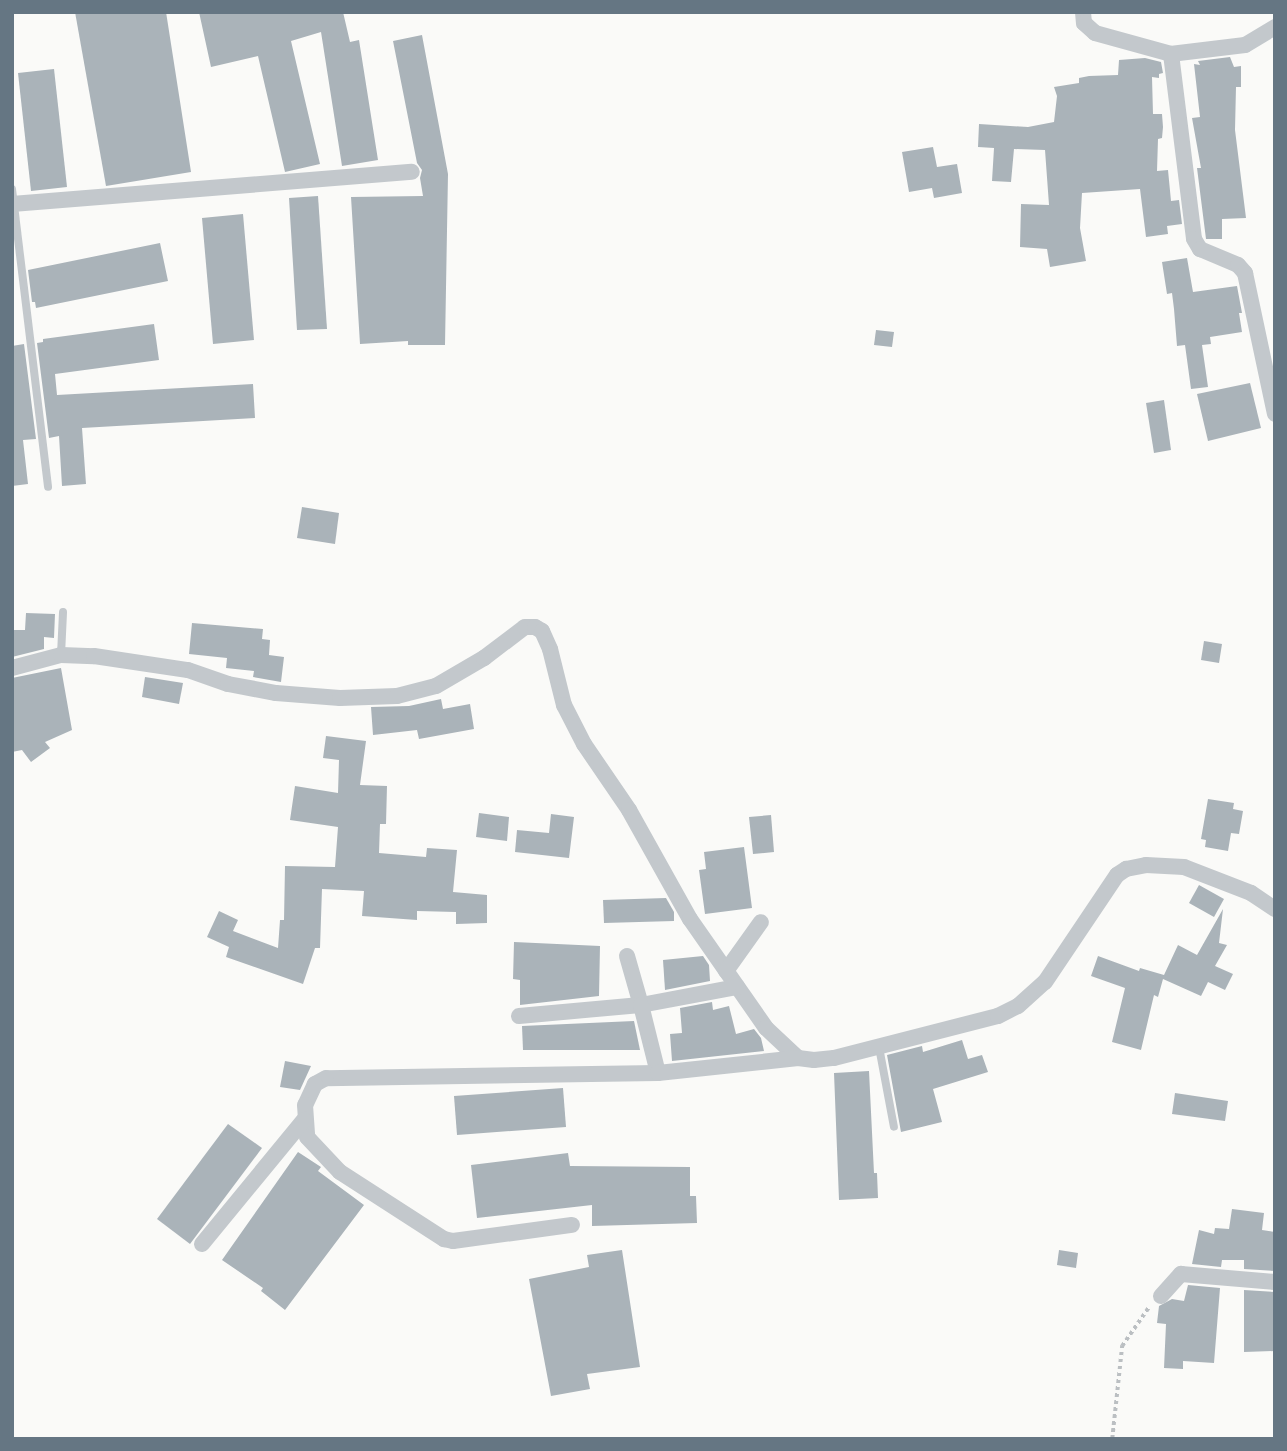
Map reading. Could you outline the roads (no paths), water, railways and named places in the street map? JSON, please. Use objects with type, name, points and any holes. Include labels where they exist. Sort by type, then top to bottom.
[{"type":"street","points":[[1083,12],[1084,23],[1095,33],[1171,54],[1245,45],[1275,27]]},
{"type":"street","points":[[1171,54],[1194,239],[1199,249],[1238,265],[1245,273],[1275,414]]},
{"type":"street","points":[[13,199],[412,172]]},
{"type":"street","points":[[12,668],[61,656],[167,666],[228,684],[276,693],[366,698],[416,693],[436,687],[484,658],[525,627],[535,627],[542,631],[550,649],[564,705],[584,744],[629,810],[690,919],[779,1043],[798,1058]]},
{"type":"street","points":[[572,1225],[453,1241],[444,1239],[340,1172],[307,1137],[304,1120],[310,1092],[326,1078],[658,1073],[798,1058],[834,1058],[998,1016],[1028,999],[1045,982],[1117,876],[1126,869],[1146,865],[1184,867],[1251,893],[1275,909]]},
{"type":"street","points":[[726,971],[761,922]]},
{"type":"street","points":[[627,956],[658,1073]]},
{"type":"street","points":[[519,1016],[641,1005],[737,987]]},
{"type":"street","points":[[202,1244],[304,1120]]},
{"type":"street","points":[[1161,1296],[1181,1274],[1275,1282]]},
{"type":"lane","points":[[13,199],[48,487]]},
{"type":"lane","points":[[61,656],[63,612]]},
{"type":"lane","points":[[879,1047],[894,1127]]}]
